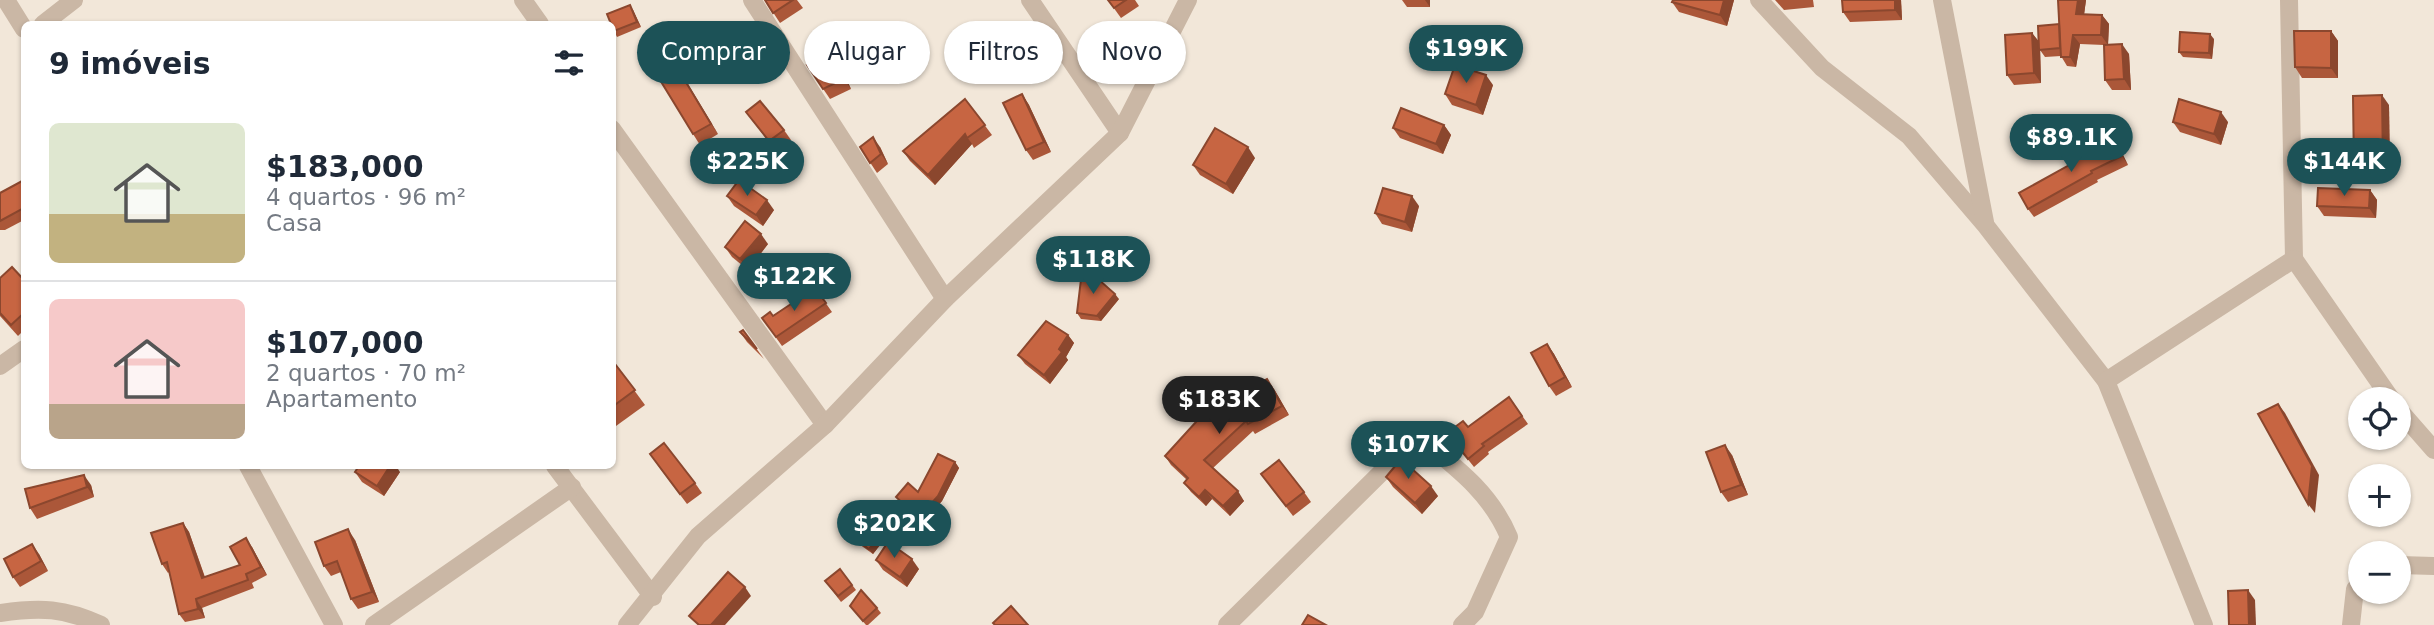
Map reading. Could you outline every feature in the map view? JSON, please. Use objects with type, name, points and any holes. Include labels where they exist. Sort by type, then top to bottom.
[{"type":"street","points":[[6,0],[21,24]]},
{"type":"street","points":[[47,21],[74,0]]},
{"type":"street","points":[[523,0],[538,21]]},
{"type":"street","points":[[752,0],[946,299]]},
{"type":"street","points":[[1030,0],[1120,133]]},
{"type":"street","points":[[627,625],[653,597],[698,536],[825,425],[946,299],[1120,133],[1188,0]]},
{"type":"street","points":[[1759,0],[1822,68],[1909,136],[1986,226],[2106,381],[2204,625]]},
{"type":"street","points":[[1942,0],[1986,226]]},
{"type":"street","points":[[2289,0],[2294,259],[2383,387]]},
{"type":"street","points":[[616,135],[825,425]]},
{"type":"street","points":[[2106,381],[2294,259]]},
{"type":"street","points":[[0,366],[21,351]]},
{"type":"street","points":[[2411,424],[2434,450]]},
{"type":"street","points":[[1227,625],[1405,449],[1427,444],[1467,475],[1499,514],[1508,537],[1473,621]]},
{"type":"street","points":[[250,469],[334,625]]},
{"type":"street","points":[[557,469],[653,597]]},
{"type":"street","points":[[374,625],[572,487]]},
{"type":"street","points":[[2411,565],[2434,566]]},
{"type":"street","points":[[2351,625],[2353,604]]},
{"type":"street","points":[[0,613],[32,608],[74,612],[101,625]]},
{"type":"building","points":[[765,0],[793,0],[773,13]]},
{"type":"building","points":[[1108,0],[1126,0],[1114,8]]},
{"type":"building","points":[[1724,0],[1720,15],[1672,2]]},
{"type":"building","points":[[1842,0],[1895,0],[1895,10],[1843,12]]},
{"type":"building","points":[[2058,0],[2078,0],[2076,14],[2102,15],[2101,35],[2073,35],[2070,57],[2061,57]]},
{"type":"building","points":[[630,5],[637,22],[616,30],[616,21],[610,21],[607,14]]},
{"type":"building","points":[[2059,24],[2060,48],[2039,50],[2038,26]]},
{"type":"building","points":[[2294,31],[2331,31],[2331,68],[2295,67]]},
{"type":"building","points":[[2180,32],[2210,34],[2209,53],[2179,52]]},
{"type":"building","points":[[2032,33],[2034,73],[2007,75],[2005,35]]},
{"type":"building","points":[[2122,44],[2124,79],[2105,80],[2104,45]]},
{"type":"building","points":[[1455,65],[1486,75],[1476,105],[1445,94]]},
{"type":"building","points":[[662,84],[687,84],[711,124],[693,134]]},
{"type":"building","points":[[820,84],[834,84],[823,89]]},
{"type":"building","points":[[1022,94],[1044,142],[1026,150],[1003,103]]},
{"type":"building","points":[[2382,95],[2383,166],[2354,167],[2353,96]]},
{"type":"building","points":[[965,99],[985,125],[967,138],[965,134],[928,175],[903,151]]},
{"type":"building","points":[[2179,99],[2221,112],[2214,134],[2173,122]]},
{"type":"building","points":[[760,101],[784,130],[769,141],[746,112]]},
{"type":"building","points":[[1401,108],[1444,125],[1436,144],[1393,128]]},
{"type":"building","points":[[1215,128],[1248,147],[1226,184],[1193,165]]},
{"type":"building","points":[[873,137],[881,154],[870,163],[860,147]]},
{"type":"building","points":[[2114,140],[2122,156],[2091,171],[2092,173],[2028,209],[2019,193],[2071,164],[2070,161]]},
{"type":"building","points":[[739,180],[767,200],[756,215],[727,196]]},
{"type":"building","points":[[21,182],[21,210],[0,221],[0,193]]},
{"type":"building","points":[[1383,188],[1412,196],[1405,222],[1375,213]]},
{"type":"building","points":[[2318,188],[2370,190],[2369,208],[2317,206]]},
{"type":"building","points":[[745,221],[761,234],[740,259],[725,247]]},
{"type":"building","points":[[12,267],[21,277],[21,316],[11,325],[0,313],[0,278]]},
{"type":"building","points":[[1082,271],[1095,280],[1097,278],[1115,294],[1097,316],[1077,313]]},
{"type":"building","points":[[815,288],[826,303],[776,337],[762,318],[770,312],[773,316]]},
{"type":"building","points":[[1046,321],[1068,335],[1059,349],[1062,352],[1044,375],[1018,355]]},
{"type":"building","points":[[743,330],[757,349],[740,332]]},
{"type":"building","points":[[1547,344],[1565,377],[1549,386],[1531,353]]},
{"type":"building","points":[[616,365],[635,390],[616,404]]},
{"type":"building","points":[[1267,379],[1282,406],[1248,424],[1246,421],[1204,460],[1238,491],[1223,506],[1205,490],[1199,497],[1184,483],[1188,478],[1165,456],[1206,411],[1204,409],[1233,382],[1241,393]]},
{"type":"building","points":[[1509,397],[1522,416],[1482,444],[1484,446],[1468,459],[1447,433],[1463,421],[1468,427]]},
{"type":"building","points":[[2278,404],[2312,466],[2308,504],[2258,414]]},
{"type":"building","points":[[664,443],[695,483],[680,494],[650,454]]},
{"type":"building","points":[[1725,445],[1741,485],[1721,492],[1706,452]]},
{"type":"building","points":[[938,454],[955,462],[938,496],[904,534],[898,530],[909,509],[896,497],[908,483],[918,492]]},
{"type":"building","points":[[1401,459],[1431,486],[1415,503],[1386,477]]},
{"type":"building","points":[[1279,460],[1304,492],[1286,506],[1261,474]]},
{"type":"building","points":[[357,469],[388,469],[377,486],[355,472]]},
{"type":"building","points":[[84,475],[87,487],[30,508],[25,489]]},
{"type":"building","points":[[864,522],[880,534],[869,549],[852,537]]},
{"type":"building","points":[[183,523],[202,578],[240,565],[230,547],[246,538],[261,567],[246,574],[248,580],[196,599],[198,609],[179,614],[167,562],[162,564],[151,533]]},
{"type":"building","points":[[348,529],[372,592],[351,599],[337,561],[324,566],[315,542]]},
{"type":"building","points":[[888,542],[912,559],[900,577],[876,560]]},
{"type":"building","points":[[32,544],[41,561],[13,577],[4,559]]},
{"type":"building","points":[[840,569],[852,585],[838,596],[825,581]]},
{"type":"building","points":[[728,572],[745,587],[711,625],[699,625],[689,616]]},
{"type":"building","points":[[861,590],[877,608],[863,621],[850,606]]},
{"type":"building","points":[[2248,590],[2249,625],[2229,625],[2228,591]]},
{"type":"building","points":[[1011,606],[1028,625],[993,623]]},
{"type":"building","points":[[1308,615],[1326,625],[1302,625]]}]
